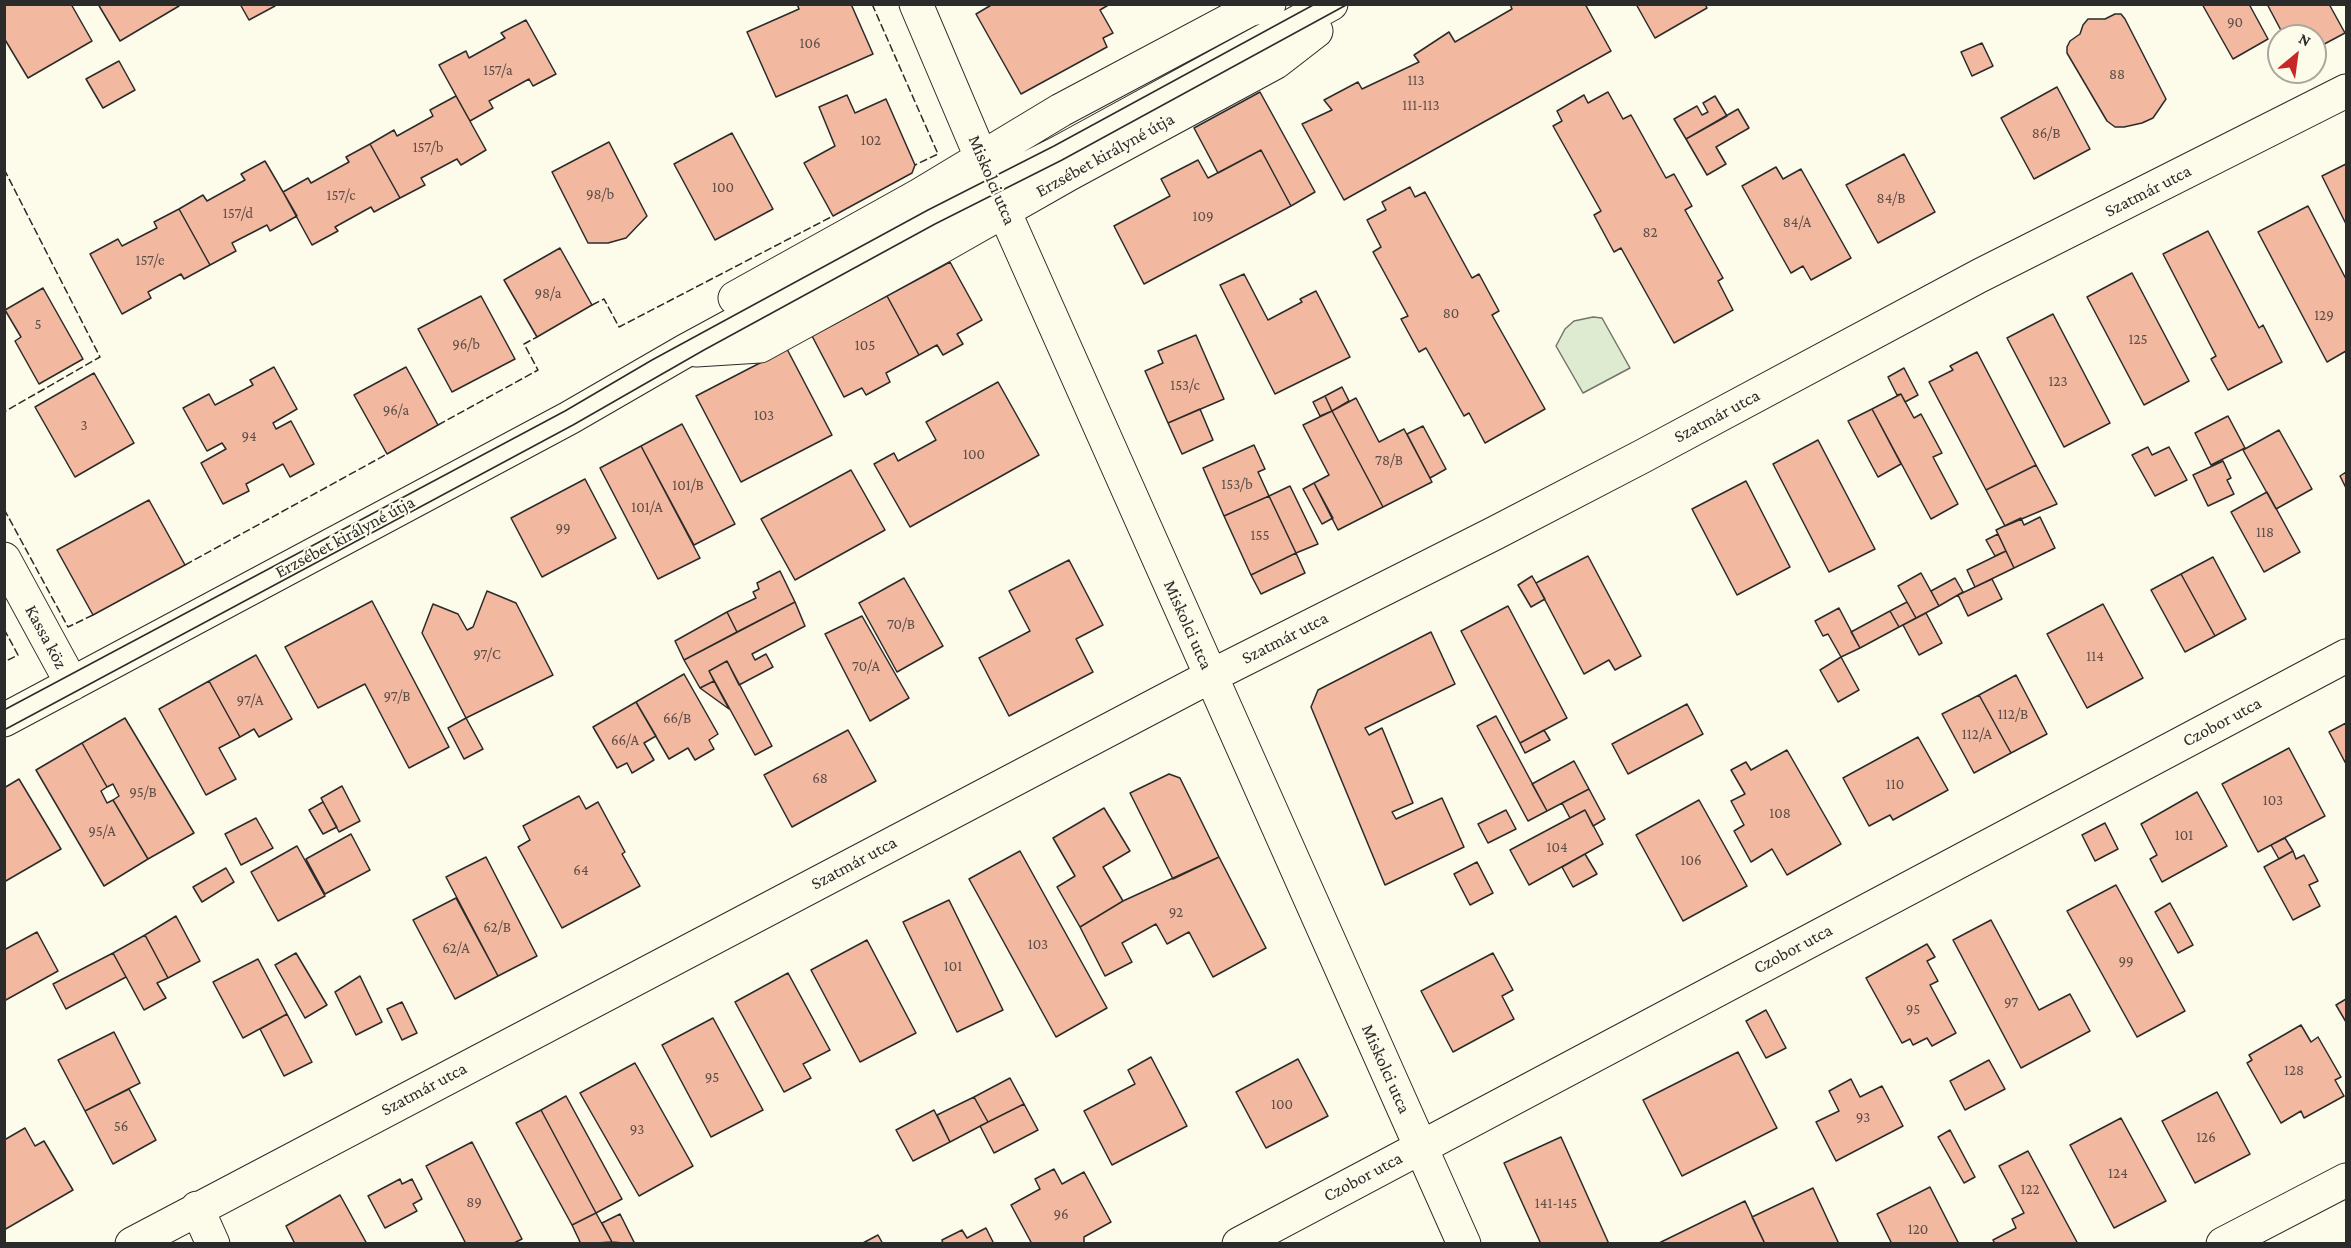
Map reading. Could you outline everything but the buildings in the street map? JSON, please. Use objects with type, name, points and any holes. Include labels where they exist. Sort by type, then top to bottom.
[{"type":"street","name":"Miskolci utca","points":[[916,4],[1210,676],[1464,1244]]},
{"type":"street","name":"Erzsébet királyné útja","points":[[685,351],[760,346],[993,184],[1082,99],[1249,10],[1269,4]]},
{"type":"street","name":"Erzsébet királyné útja","points":[[993,184],[1058,153],[1331,4]]},
{"type":"street","name":"Erzsébet királyné útja","points":[[4,720],[569,418],[685,351],[734,298],[920,195],[993,184],[1276,62],[1352,4]]},
{"type":"street","name":"Szatmár utca","points":[[132,1244],[1210,676],[1495,533],[1979,276],[2346,91]]},
{"type":"street","name":"Kassa köz","points":[[4,559],[72,684]]},
{"type":"street","name":"Czobor utca","points":[[1239,1244],[2346,656]]},
{"type":"street","points":[[2223,1244],[2346,1180]]},
{"type":"street","points":[[197,1208],[213,1244]]},
{"type":"green space","points":[[1593,317],[1602,318],[1630,368],[1583,393],[1556,346],[1565,329],[1574,321]]},
{"type":"tram line","points":[[4,710],[565,411],[652,360],[928,210],[1054,146],[1315,4]]},
{"type":"tram line","points":[[4,730],[573,425],[704,350],[935,224],[1062,160],[1348,4]]},
{"type":"fence","points":[[872,4],[938,154],[915,165]]},
{"type":"fence","points":[[4,169],[100,357],[4,412]]},
{"type":"fence","points":[[592,305],[604,299],[619,327],[833,216]]},
{"type":"fence","points":[[438,425],[538,370],[524,344],[537,337]]},
{"type":"fence","points":[[185,565],[387,454]]},
{"type":"fence","points":[[4,509],[68,627],[93,615]]},
{"type":"fence","points":[[4,629],[18,655],[4,662]]}]
